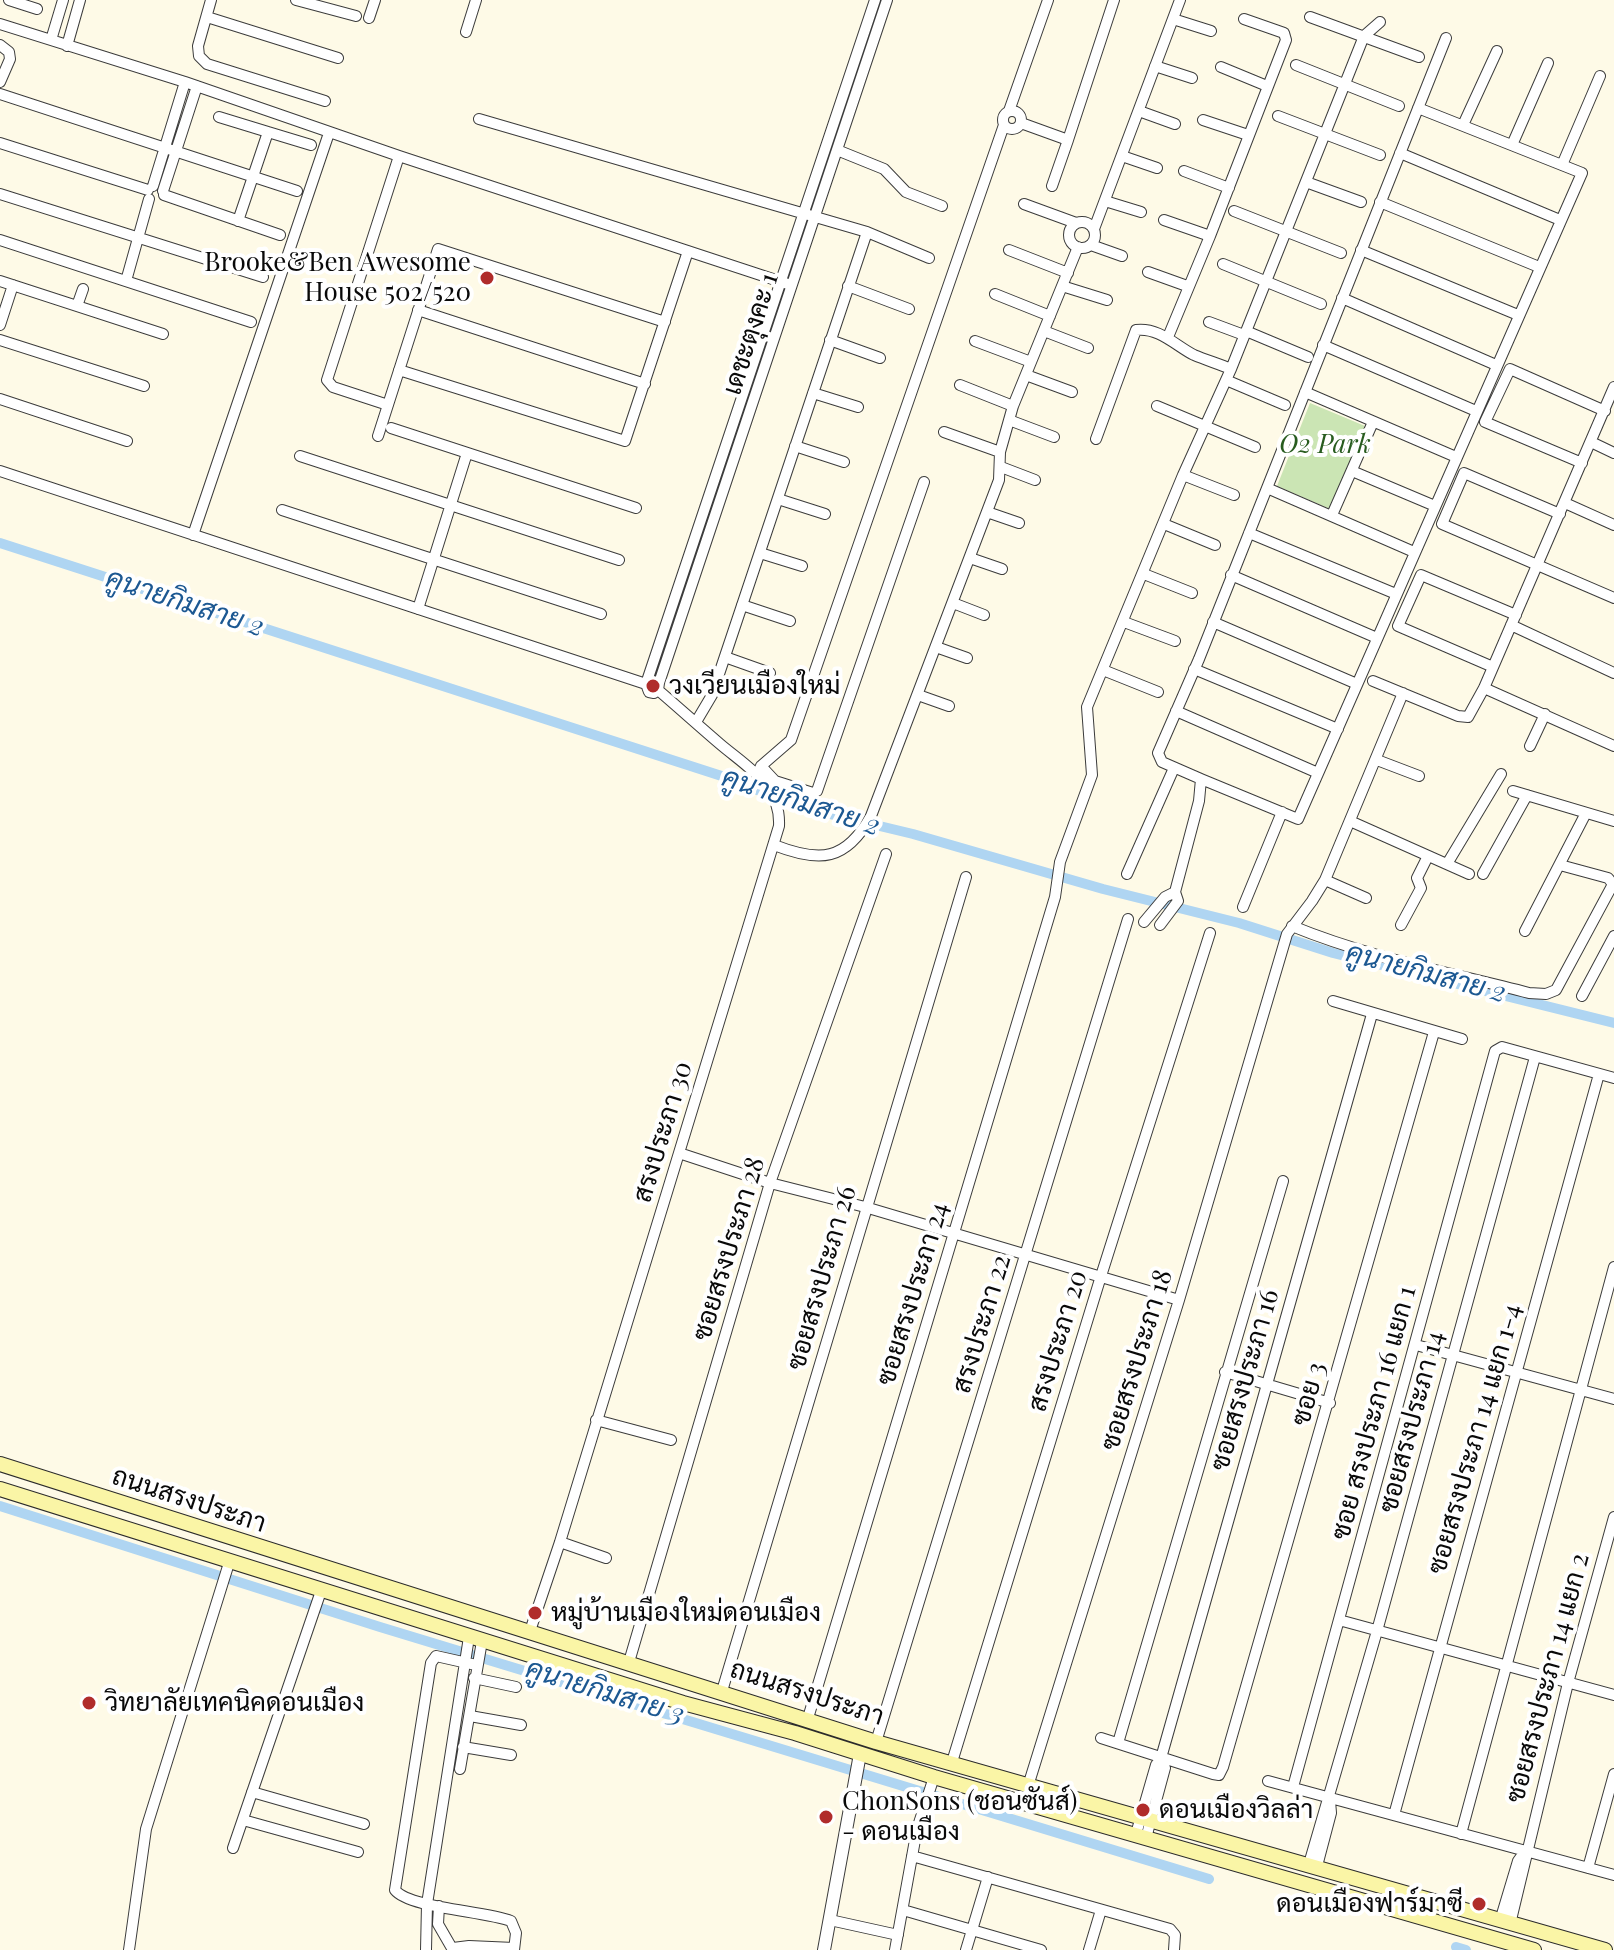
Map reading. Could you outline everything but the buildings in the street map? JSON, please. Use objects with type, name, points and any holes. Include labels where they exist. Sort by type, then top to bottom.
[{"type":"main road","name":"ถนนสรงประภา","points":[[0,1464],[876,1742],[1605,1950]]},
{"type":"main road","name":"ถนนสรงประภา","points":[[0,1489],[228,1566],[321,1591],[472,1652],[795,1733],[857,1765],[1141,1836],[1534,1950]]},
{"type":"street","points":[[9,0],[37,9]]},
{"type":"street","points":[[51,40],[63,0]]},
{"type":"street","points":[[67,46],[80,0]]},
{"type":"street","points":[[211,0],[198,46],[199,56],[207,64],[325,101]]},
{"type":"street","points":[[296,0],[356,16]]},
{"type":"street","points":[[369,18],[375,0]]},
{"type":"street","points":[[466,32],[476,0]]},
{"type":"street","name":"เดชะตุงคะ 1","points":[[653,684],[786,283],[803,214],[875,0]]},
{"type":"street","name":"เดชะตุงคะ 1","points":[[786,283],[815,217],[887,0]]},
{"type":"street","points":[[924,482],[817,791],[813,793],[775,781],[759,770],[791,740],[1004,125],[1003,117],[1009,111],[1048,0]]},
{"type":"street","points":[[1052,186],[1114,0]]},
{"type":"street","points":[[1091,245],[1095,238],[1094,229],[1180,0]]},
{"type":"street","points":[[207,17],[338,58]]},
{"type":"street","points":[[1310,17],[1419,57]]},
{"type":"street","points":[[1173,19],[1211,31]]},
{"type":"street","points":[[1168,337],[1229,188],[1286,36],[1244,19]]},
{"type":"street","points":[[1364,36],[1380,22]]},
{"type":"street","points":[[0,24],[185,82],[329,133],[786,283]]},
{"type":"street","name":"ซอยสรงประภา 24","points":[[808,1718],[954,1235],[1058,881],[1060,862],[1092,775],[1087,710],[1183,475],[1231,369],[1364,36]]},
{"type":"street","points":[[1418,108],[1582,173],[1298,819],[1174,768],[1162,762],[1158,753],[1446,38]]},
{"type":"street","points":[[0,45],[9,52],[10,59],[0,82]]},
{"type":"street","points":[[1463,125],[1497,51]]},
{"type":"street","points":[[1512,145],[1548,63]]},
{"type":"street","points":[[1296,65],[1399,106]]},
{"type":"street","points":[[1155,66],[1192,78]]},
{"type":"street","points":[[1221,67],[1267,86]]},
{"type":"street","points":[[1562,165],[1600,76]]},
{"type":"street","points":[[156,192],[185,82]]},
{"type":"street","points":[[126,281],[156,192],[178,152],[197,86]]},
{"type":"street","points":[[0,94],[297,191]]},
{"type":"street","points":[[1009,111],[1017,112],[1021,123]]},
{"type":"street","points":[[1139,111],[1175,124]]},
{"type":"street","points":[[1278,116],[1380,155]]},
{"type":"street","points":[[219,117],[311,145]]},
{"type":"street","points":[[479,119],[867,232],[929,258]]},
{"type":"street","points":[[1203,120],[1248,135]]},
{"type":"street","points":[[1021,123],[1068,140]]},
{"type":"street","points":[[1004,125],[1013,129],[1021,123]]},
{"type":"street","points":[[238,221],[268,132]]},
{"type":"street","points":[[193,535],[329,133]]},
{"type":"street","points":[[0,143],[280,235]]},
{"type":"street","points":[[837,150],[884,169],[906,192],[942,206]]},
{"type":"street","points":[[1400,153],[1560,220]]},
{"type":"street","points":[[388,405],[333,387],[327,380],[399,156]]},
{"type":"street","points":[[1122,156],[1157,168]]},
{"type":"street","points":[[1184,171],[1229,188]]},
{"type":"street","points":[[1306,182],[1361,202]]},
{"type":"street","points":[[0,194],[263,277]]},
{"type":"street","points":[[1105,201],[1141,212]]},
{"type":"street","points":[[1380,202],[1539,267]]},
{"type":"street","points":[[1024,204],[1076,223],[1084,222],[1094,229]]},
{"type":"street","points":[[1234,211],[1341,253]]},
{"type":"street","points":[[1164,220],[1210,236]]},
{"type":"street","points":[[1076,223],[1069,234],[1071,242],[1078,247],[1091,245],[1122,256]]},
{"type":"street","points":[[696,722],[708,706],[867,232]]},
{"type":"street","points":[[0,240],[251,322]]},
{"type":"street","points":[[774,845],[824,855],[840,852],[857,839],[871,816],[987,512],[1001,467],[1000,452],[1013,406],[1078,247]]},
{"type":"street","points":[[378,436],[437,252],[442,249],[665,322]]},
{"type":"street","points":[[1009,250],[1068,273]]},
{"type":"street","points":[[1361,250],[1518,315]]},
{"type":"street","points":[[399,370],[621,441],[628,437],[688,251]]},
{"type":"street","points":[[1223,264],[1321,304]]},
{"type":"street","points":[[1148,272],[1187,286]]},
{"type":"street","points":[[0,281],[163,334]]},
{"type":"street","points":[[0,325],[13,285]]},
{"type":"street","points":[[848,286],[909,309]]},
{"type":"street","points":[[1062,286],[1107,300]]},
{"type":"street","points":[[77,306],[83,289]]},
{"type":"street","points":[[995,294],[1050,316]]},
{"type":"street","points":[[1342,298],[1496,365]]},
{"type":"street","points":[[418,310],[645,384]]},
{"type":"street","points":[[1209,322],[1308,357]]},
{"type":"street","points":[[1096,439],[1136,330],[1144,329],[1168,337],[1192,354],[1231,369]]},
{"type":"street","points":[[1044,331],[1088,348]]},
{"type":"street","points":[[0,340],[144,386]]},
{"type":"street","points":[[830,340],[880,358]]},
{"type":"street","points":[[975,341],[1031,362]]},
{"type":"street","points":[[1323,345],[1476,411]]},
{"type":"street","points":[[1582,463],[1485,422],[1510,369],[1605,411]]},
{"type":"street","points":[[1026,375],[1072,392]]},
{"type":"street","points":[[1226,380],[1285,405]]},
{"type":"street","points":[[960,385],[1013,406]]},
{"type":"street","points":[[1373,681],[1464,718],[1471,712],[1614,387]]},
{"type":"street","points":[[1305,392],[1456,457]]},
{"type":"street","points":[[813,393],[858,407]]},
{"type":"street","points":[[0,399],[127,441]]},
{"type":"street","points":[[1157,406],[1255,447]]},
{"type":"street","points":[[1009,420],[1054,437]]},
{"type":"street","points":[[1332,515],[1373,422]]},
{"type":"street","points":[[391,428],[636,508]]},
{"type":"street","points":[[944,432],[1000,452]]},
{"type":"street","points":[[1591,442],[1614,453]]},
{"type":"street","points":[[795,446],[844,462]]},
{"type":"street","points":[[418,609],[467,453]]},
{"type":"street","points":[[300,456],[619,560]]},
{"type":"street","points":[[1001,467],[1035,480]]},
{"type":"street","points":[[0,471],[653,684]]},
{"type":"street","points":[[1352,471],[1435,506]]},
{"type":"street","points":[[1560,514],[1464,473],[1442,524],[1614,598]]},
{"type":"street","points":[[1183,475],[1234,495]]},
{"type":"street","points":[[1267,488],[1414,552]]},
{"type":"street","points":[[778,499],[825,514]]},
{"type":"street","points":[[1565,503],[1614,525]]},
{"type":"street","points":[[282,510],[601,614]]},
{"type":"street","points":[[987,512],[1019,523]]},
{"type":"street","points":[[1164,524],[1215,545]]},
{"type":"street","points":[[1249,533],[1396,594]]},
{"type":"street","points":[[760,553],[802,566]]},
{"type":"street","points":[[970,558],[1002,569]]},
{"type":"street","points":[[1144,574],[1192,593]]},
{"type":"street","points":[[1231,575],[1377,638]]},
{"type":"street","points":[[1493,667],[1398,626],[1421,575],[1614,673]]},
{"type":"street","points":[[953,603],[984,615]]},
{"type":"street","points":[[742,605],[790,621]]},
{"type":"street","points":[[1124,622],[1175,641]]},
{"type":"street","points":[[1213,622],[1357,684]]},
{"type":"street","points":[[936,647],[967,658]]},
{"type":"street","points":[[725,657],[770,673]]},
{"type":"street","points":[[1194,669],[1338,729]]},
{"type":"street","points":[[1103,670],[1158,692]]},
{"type":"street","name":"สรงประภา 30","points":[[530,1631],[779,826],[779,810],[759,770],[696,722],[653,684]]},
{"type":"street","points":[[1484,688],[1614,746]]},
{"type":"street","points":[[1403,693],[1325,880],[1288,935],[1529,993],[1549,993],[1556,990],[1613,884],[1608,878],[1560,865]]},
{"type":"street","points":[[918,695],[949,706]]},
{"type":"street","points":[[1176,711],[1318,773]]},
{"type":"street","points":[[1530,746],[1545,714]]},
{"type":"street","points":[[1377,760],[1419,776]]},
{"type":"street","points":[[1127,874],[1174,768]]},
{"type":"street","points":[[1447,864],[1501,774]]},
{"type":"street","points":[[1161,923],[1173,897],[1199,801],[1201,779]]},
{"type":"street","points":[[1513,791],[1614,821]]},
{"type":"street","points":[[1483,874],[1527,795]]},
{"type":"street","points":[[1243,907],[1282,812]]},
{"type":"street","points":[[1525,931],[1586,813]]},
{"type":"street","points":[[1350,821],[1469,874]]},
{"type":"street","name":"ซอยสรงประภา 28","points":[[629,1662],[770,1183],[886,854]]},
{"type":"street","points":[[1401,925],[1421,888],[1417,878],[1428,856]]},
{"type":"street","name":"ซอยสรงประภา 26","points":[[722,1691],[966,877]]},
{"type":"street","points":[[1325,880],[1366,898]]},
{"type":"street","points":[[1146,920],[1173,897]]},
{"type":"street","name":"สรงประภา 22","points":[[876,1742],[1128,919]]},
{"type":"street","name":"สรงประภา 20","points":[[952,1762],[1210,933]]},
{"type":"street","name":"ซอยสรงประภา 18","points":[[1028,1786],[1179,1300],[1288,935]]},
{"type":"street","points":[[1582,996],[1614,936]]},
{"type":"street","points":[[1333,1001],[1462,1039]]},
{"type":"street","name":"ซอยสรงประภา 16","points":[[1141,1836],[1372,1014]]},
{"type":"street","name":"ซอย 3","points":[[1161,1758],[1219,1775],[1223,1767],[1330,1403],[1434,1032]]},
{"type":"street","name":"ซอย สรงประภา 16 แยก 1","points":[[1293,1787],[1495,1051],[1502,1047],[1535,1057]]},
{"type":"street","points":[[1535,1057],[1614,1078]]},
{"type":"street","name":"ซอยสรงประภา 14","points":[[1313,1865],[1323,1811],[1330,1799],[1535,1057]]},
{"type":"street","name":"ซอยสรงประภา 14 แยก 1-4","points":[[1394,1815],[1599,1074]]},
{"type":"street","points":[[679,1153],[770,1183],[865,1207],[1179,1300]]},
{"type":"street","points":[[1118,1743],[1283,1181]]},
{"type":"street","points":[[1461,1834],[1614,1267]]},
{"type":"street","points":[[1416,1345],[1614,1399]]},
{"type":"street","points":[[1225,1372],[1330,1403]]},
{"type":"street","points":[[596,1420],[671,1440]]},
{"type":"street","name":"ซอยสรงประภา 14 แยก 2","points":[[1505,1923],[1518,1861],[1526,1850],[1614,1517]]},
{"type":"street","points":[[560,1542],[606,1558]]},
{"type":"street","points":[[129,1950],[146,1829],[228,1566]]},
{"type":"street","points":[[233,1848],[321,1591]]},
{"type":"street","points":[[1339,1620],[1614,1695]]},
{"type":"street","points":[[460,1769],[474,1678],[472,1652]]},
{"type":"street","points":[[433,1905],[438,1924],[453,1949],[469,1946],[514,1949],[516,1933],[511,1921],[497,1915],[433,1905],[399,1895],[395,1890],[431,1663],[436,1656],[472,1652]]},
{"type":"street","points":[[426,1950],[460,1702],[472,1652]]},
{"type":"street","points":[[474,1678],[516,1687]]},
{"type":"street","points":[[470,1716],[521,1725]]},
{"type":"street","points":[[1101,1738],[1161,1758]]},
{"type":"street","points":[[463,1747],[511,1755]]},
{"type":"street","points":[[824,1950],[857,1765]]},
{"type":"street","points":[[1588,1868],[1614,1774]]},
{"type":"street","points":[[1268,1781],[1614,1875]]},
{"type":"street","points":[[895,1950],[912,1856],[932,1782]]},
{"type":"street","points":[[252,1792],[364,1824]]},
{"type":"street","points":[[243,1820],[358,1852]]},
{"type":"street","points":[[912,1856],[1170,1929],[1176,1941],[1174,1950]]},
{"type":"street","points":[[966,1950],[988,1877]]},
{"type":"street","points":[[903,1910],[1041,1950]]},
{"type":"street","points":[[1089,1950],[1101,1910]]},
{"type":"street","points":[[830,1920],[898,1932]]},
{"type":"green space","name":"O2 Park","points":[[1310,403],[1365,426],[1330,509],[1277,486]]},
{"type":"waterway","name":"คูนายกิมสาย 2","points":[[0,543],[734,780],[792,805],[913,834],[1103,889],[1239,923],[1333,953],[1614,1023]]},
{"type":"waterway","name":"คูนายกิมสาย 3","points":[[0,1506],[380,1627],[1209,1879]]},
{"type":"waterway","name":"คูนายกิมสาย 3","points":[[1456,1947],[1466,1950]]},
{"type":"place","name":"Brooke&Ben Awesome House 502/520","points":[[487,278]]},
{"type":"place","name":"วงเวียนเมืองใหม่","points":[[653,686]]},
{"type":"place","name":"หมู่บ้านเมืองใหม่ดอนเมือง","points":[[535,1613]]},
{"type":"place","name":"วิทยาลัยเทคนิคดอนเมือง","points":[[89,1703]]},
{"type":"place","name":"ดอนเมืองวิลล่า","points":[[1143,1810]]},
{"type":"place","name":"ChonSons (ชอนซันส์) - ดอนเมือง","points":[[826,1817]]},
{"type":"place","name":"ดอนเมืองฟาร์มาซี","points":[[1479,1904]]}]
